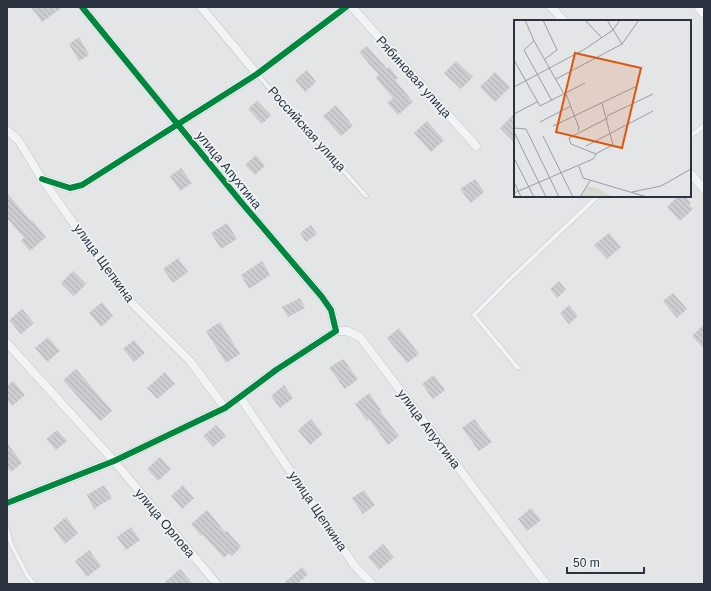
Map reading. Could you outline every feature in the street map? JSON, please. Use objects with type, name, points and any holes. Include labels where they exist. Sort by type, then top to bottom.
[{"type":"main road","points":[[700,7],[704,12]]},
{"type":"street","name":"улица Апухтина","points":[[82,7],[241,202],[322,298],[331,310],[336,331],[347,331],[360,337],[546,584]]},
{"type":"street","name":"Российская улица","points":[[201,7],[257,74]]},
{"type":"street","points":[[42,179],[70,188],[82,185],[257,74],[346,7]]},
{"type":"street","name":"Рябиновая улица","points":[[352,7],[476,146]]},
{"type":"street","points":[[551,7],[563,20]]},
{"type":"street","name":"улица Щепкина","points":[[7,130],[19,141],[42,179],[126,297],[190,361],[225,408]]},
{"type":"street","points":[[691,174],[704,189]]},
{"type":"street","points":[[7,503],[114,461],[225,408],[276,370],[336,331]]},
{"type":"street","name":"улица Орлова","points":[[7,343],[114,461],[217,584]]},
{"type":"street","name":"улица Щепкина","points":[[240,397],[354,565],[372,584]]},
{"type":"lane","name":"Российская улица","points":[[257,74],[366,196]]},
{"type":"lane","points":[[691,135],[704,126]]},
{"type":"lane","points":[[518,368],[474,315],[597,197]]},
{"type":"lane","points":[[7,528],[11,544],[27,575],[34,584]]},
{"type":"building","points":[[31,7],[63,7],[42,22]]},
{"type":"building","points":[[79,37],[89,55],[79,61],[69,44]]},
{"type":"building","points":[[367,46],[387,69],[389,67],[398,78],[395,80],[413,102],[398,115],[387,103],[393,98],[376,78],[379,75],[359,52]]},
{"type":"building","points":[[456,61],[473,77],[461,89],[444,73]]},
{"type":"building","points":[[307,70],[316,82],[305,92],[295,80]]},
{"type":"building","points":[[495,72],[510,87],[495,102],[480,87]]},
{"type":"building","points":[[257,101],[271,115],[262,124],[248,109]]},
{"type":"building","points":[[336,105],[353,126],[341,136],[323,116]]},
{"type":"building","points":[[514,114],[514,142],[500,128]]},
{"type":"building","points":[[427,121],[444,140],[431,152],[414,133]]},
{"type":"building","points":[[256,155],[265,166],[255,175],[245,165]]},
{"type":"building","points":[[181,168],[192,183],[180,191],[170,176]]},
{"type":"building","points":[[475,179],[484,192],[471,203],[460,189]]},
{"type":"building","points":[[7,193],[46,237],[30,251],[21,241],[24,238],[7,218]]},
{"type":"building","points":[[677,197],[686,197],[691,203],[689,205],[693,209],[680,221],[667,207]]},
{"type":"building","points":[[227,223],[237,239],[221,249],[211,233]]},
{"type":"building","points":[[311,225],[317,234],[306,242],[300,233]]},
{"type":"building","points":[[609,233],[621,247],[607,259],[594,245]]},
{"type":"building","points":[[178,258],[188,272],[173,283],[163,269]]},
{"type":"building","points":[[262,261],[270,275],[249,289],[241,275]]},
{"type":"building","points":[[73,271],[86,284],[74,296],[61,283]]},
{"type":"building","points":[[559,281],[566,290],[557,298],[550,289]]},
{"type":"building","points":[[673,293],[687,309],[677,318],[663,301]]},
{"type":"building","points":[[300,298],[305,308],[288,317],[282,307]]},
{"type":"building","points":[[102,302],[113,316],[101,327],[89,313]]},
{"type":"building","points":[[569,305],[578,316],[569,324],[560,313]]},
{"type":"building","points":[[22,309],[34,323],[21,334],[9,320]]},
{"type":"building","points":[[220,322],[240,354],[226,363],[206,331]]},
{"type":"building","points":[[704,324],[704,349],[692,336]]},
{"type":"building","points":[[399,328],[419,354],[407,363],[387,338]]},
{"type":"building","points":[[48,337],[60,351],[47,362],[35,348]]},
{"type":"building","points":[[134,340],[145,353],[134,362],[123,349]]},
{"type":"building","points":[[343,359],[358,379],[345,389],[329,368]]},
{"type":"building","points":[[76,369],[112,411],[100,421],[63,380]]},
{"type":"building","points":[[165,372],[175,384],[157,399],[147,388]]},
{"type":"building","points":[[434,375],[445,390],[433,399],[422,384]]},
{"type":"building","points":[[13,381],[25,395],[12,406],[7,400],[7,386]]},
{"type":"building","points":[[284,385],[293,398],[280,408],[271,396]]},
{"type":"building","points":[[369,393],[381,410],[380,411],[399,436],[388,445],[369,419],[367,421],[355,404]]},
{"type":"building","points":[[311,419],[323,434],[310,445],[298,430]]},
{"type":"building","points":[[474,419],[492,442],[479,451],[462,428]]},
{"type":"building","points":[[216,425],[226,436],[213,447],[203,436]]},
{"type":"building","points":[[57,430],[67,441],[56,450],[46,439]]},
{"type":"building","points":[[7,443],[22,463],[11,472],[7,467]]},
{"type":"building","points":[[160,457],[171,469],[158,481],[147,469]]},
{"type":"building","points":[[104,485],[112,498],[94,509],[87,495]]},
{"type":"building","points":[[183,485],[194,498],[182,509],[171,496]]},
{"type":"building","points":[[364,490],[375,505],[363,514],[352,498]]},
{"type":"building","points":[[531,508],[541,520],[527,531],[518,519]]},
{"type":"building","points":[[207,510],[225,532],[227,531],[241,547],[232,556],[229,553],[224,558],[191,524]]},
{"type":"building","points":[[66,517],[78,533],[65,544],[53,528]]},
{"type":"building","points":[[131,527],[140,540],[126,550],[117,537]]},
{"type":"building","points":[[383,544],[394,557],[379,570],[368,557]]},
{"type":"building","points":[[89,550],[101,566],[87,577],[75,561]]},
{"type":"building","points":[[302,567],[308,574],[297,584],[283,584]]},
{"type":"building","points":[[180,569],[193,584],[163,584]]},
{"type":"cycle path","points":[[7,503],[114,461],[225,408],[276,370],[336,331],[331,310],[322,297],[241,202],[82,7]]},
{"type":"cycle path","points":[[42,179],[70,188],[82,185],[257,74],[346,7]]}]
